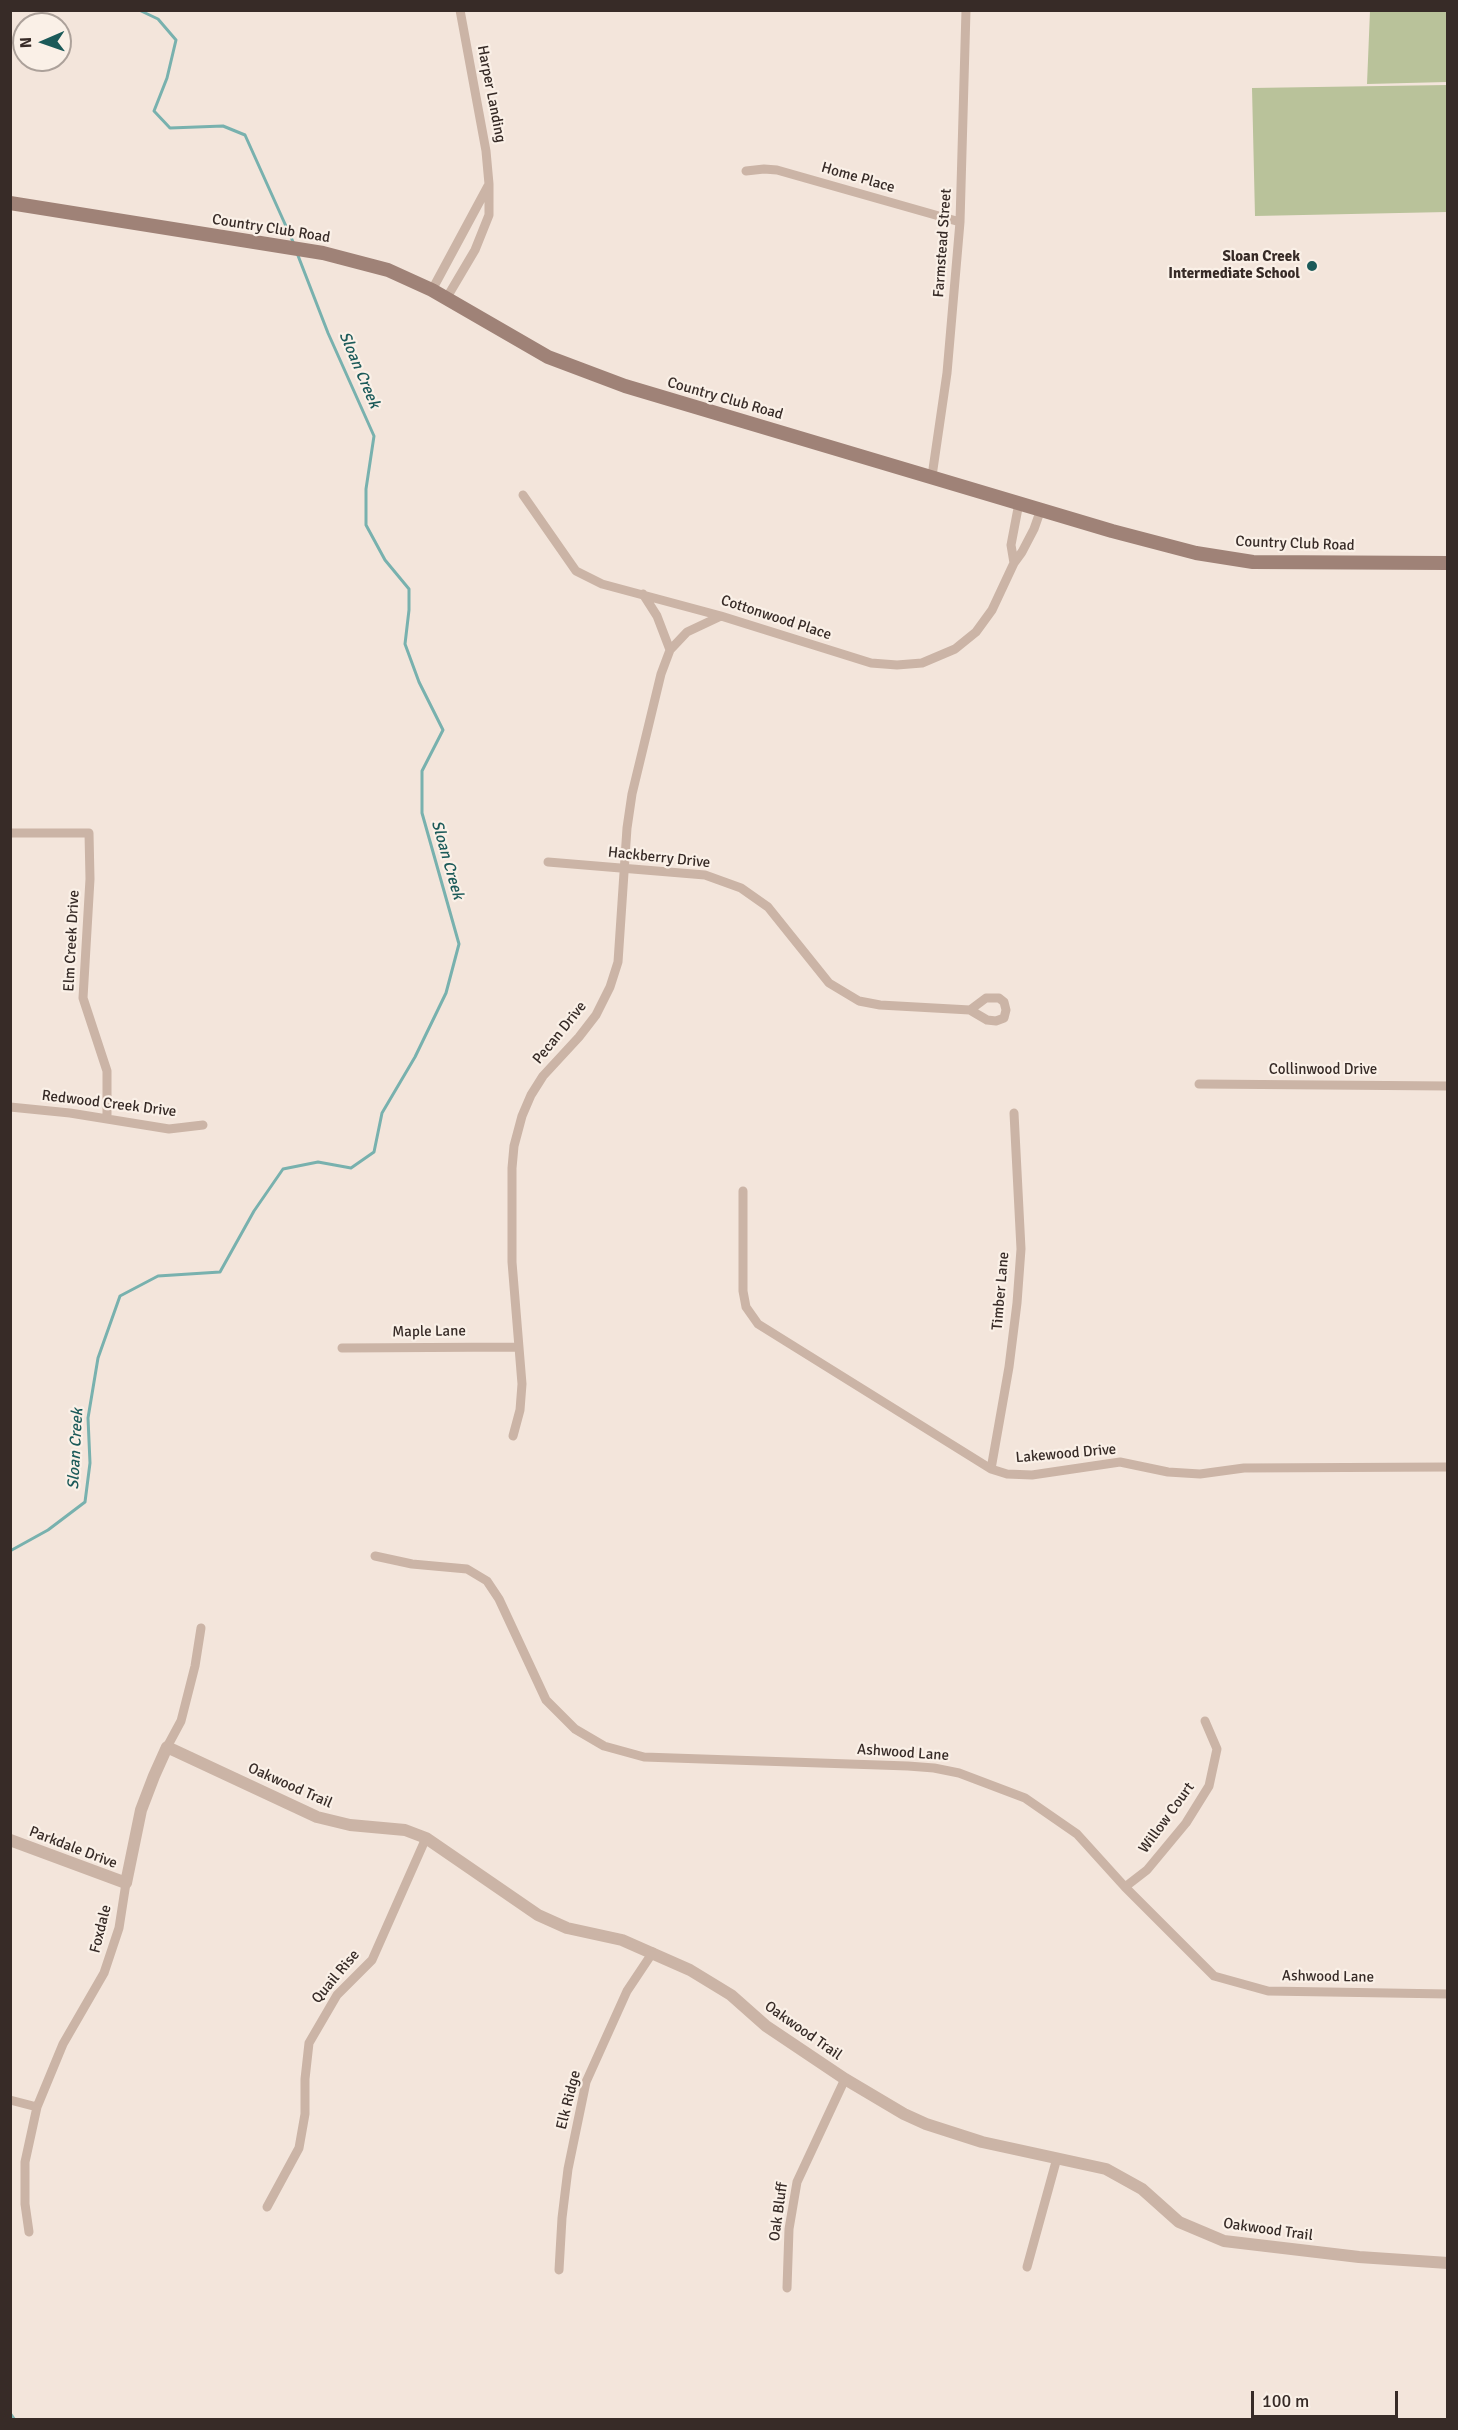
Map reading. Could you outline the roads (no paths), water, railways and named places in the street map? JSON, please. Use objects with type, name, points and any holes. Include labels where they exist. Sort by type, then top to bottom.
[{"type":"main road","name":"Country Club Road","points":[[10,203],[323,254],[388,270],[432,290],[548,357],[625,386],[1134,537],[1196,553],[1253,562],[1448,563]]},
{"type":"street","name":"Harper Landing","points":[[446,299],[476,250],[489,215],[486,151],[460,10]]},
{"type":"street","name":"Farmstead Street","points":[[932,477],[947,373],[960,222],[966,10]]},
{"type":"street","name":"Home Place","points":[[746,171],[764,168],[777,170],[960,222]]},
{"type":"street","points":[[432,290],[489,184]]},
{"type":"street","name":"Cottonwood Place","points":[[523,495],[576,571],[602,584],[721,616],[871,663],[897,665],[922,663],[947,653],[976,632],[992,610],[1014,563],[1034,529],[1041,509]]},
{"type":"street","name":"Cottonwood Place","points":[[1014,563],[1011,544],[1019,503]]},
{"type":"street","points":[[643,594],[657,616],[670,650]]},
{"type":"street","name":"Pecan Drive","points":[[513,1436],[520,1410],[522,1384],[512,1262],[514,1146],[522,1116],[531,1095],[543,1077],[596,1015],[610,987],[618,962],[627,828],[632,795],[661,674],[670,650],[687,632],[721,616]]},
{"type":"street","name":"Elm Creek Drive","points":[[10,833],[88,833],[90,879],[83,998],[107,1071],[107,1119]]},
{"type":"street","name":"Hackberry Drive","points":[[548,862],[705,875],[741,888],[768,907],[829,982],[859,1001],[880,1005],[970,1010]]},
{"type":"street","name":"Collinwood Drive","points":[[1199,1084],[1448,1086]]},
{"type":"street","name":"Redwood Creek Drive","points":[[10,1107],[70,1113],[169,1129],[203,1125]]},
{"type":"street","name":"Timber Lane","points":[[991,1469],[1011,1346],[1021,1249],[1014,1113]]},
{"type":"street","name":"Lakewood Drive","points":[[743,1191],[742,1291],[746,1307],[758,1324],[991,1469],[1007,1474],[1032,1475],[1120,1462],[1168,1472],[1200,1474],[1244,1468],[1448,1467]]},
{"type":"street","name":"Maple Lane","points":[[342,1348],[518,1347]]},
{"type":"street","name":"Ashwood Lane","points":[[375,1556],[412,1564],[467,1569],[487,1581],[499,1599],[546,1701],[575,1729],[604,1746],[644,1758],[900,1766],[934,1768],[959,1773],[1025,1798],[1077,1834],[1125,1887],[1214,1976],[1268,1990],[1448,1994]]},
{"type":"street","name":"Foxdale","points":[[29,2232],[25,2204],[25,2162],[37,2106],[63,2044],[104,1973],[119,1928],[141,1810],[154,1776],[181,1720],[195,1666],[201,1628]]},
{"type":"street","name":"Willow Court","points":[[1125,1887],[1153,1863],[1186,1823],[1209,1786],[1216,1749],[1205,1721]]},
{"type":"street","name":"Oakwood Trail","points":[[167,1747],[317,1817],[350,1825],[405,1830],[426,1838],[538,1916],[567,1928],[622,1940],[653,1952],[714,1984],[731,1995],[766,2026],[845,2079],[904,2114],[945,2131],[982,2142],[1114,2172],[1142,2189],[1179,2222],[1224,2241],[1359,2257],[1448,2263]]},
{"type":"street","name":"Quail Rise","points":[[267,2207],[299,2148],[305,2114],[305,2079],[309,2043],[337,1995],[372,1960],[426,1838]]},
{"type":"street","name":"Parkdale Drive","points":[[10,1840],[126,1883]]},
{"type":"street","name":"Elk Ridge","points":[[559,2270],[568,2169],[586,2082],[627,1991],[653,1952]]},
{"type":"street","name":"Oak Bluff","points":[[787,2288],[789,2229],[797,2182],[845,2079]]},
{"type":"street","points":[[10,2100],[37,2106]]},
{"type":"street","points":[[1027,2267],[1057,2158]]},
{"type":"waterway","name":"Sloan Creek","points":[[139,10],[158,19],[176,40],[167,78],[154,111],[170,128],[223,126],[245,135],[294,244]]},
{"type":"waterway","name":"Sloan Creek","points":[[10,1551],[48,1530],[85,1502],[90,1463],[88,1418],[98,1358],[120,1296],[158,1276],[220,1272],[254,1211],[283,1169],[318,1162],[351,1168],[374,1152],[382,1113],[415,1057],[446,993],[459,944],[422,813],[422,771],[443,730],[419,682],[405,644],[409,589],[385,560],[366,525],[366,489],[374,436],[328,333],[297,253]]},
{"type":"waterway","points":[[10,2413],[15,2420]]},
{"type":"place","name":"Sloan Creek Intermediate School","points":[[1312,266]]}]
